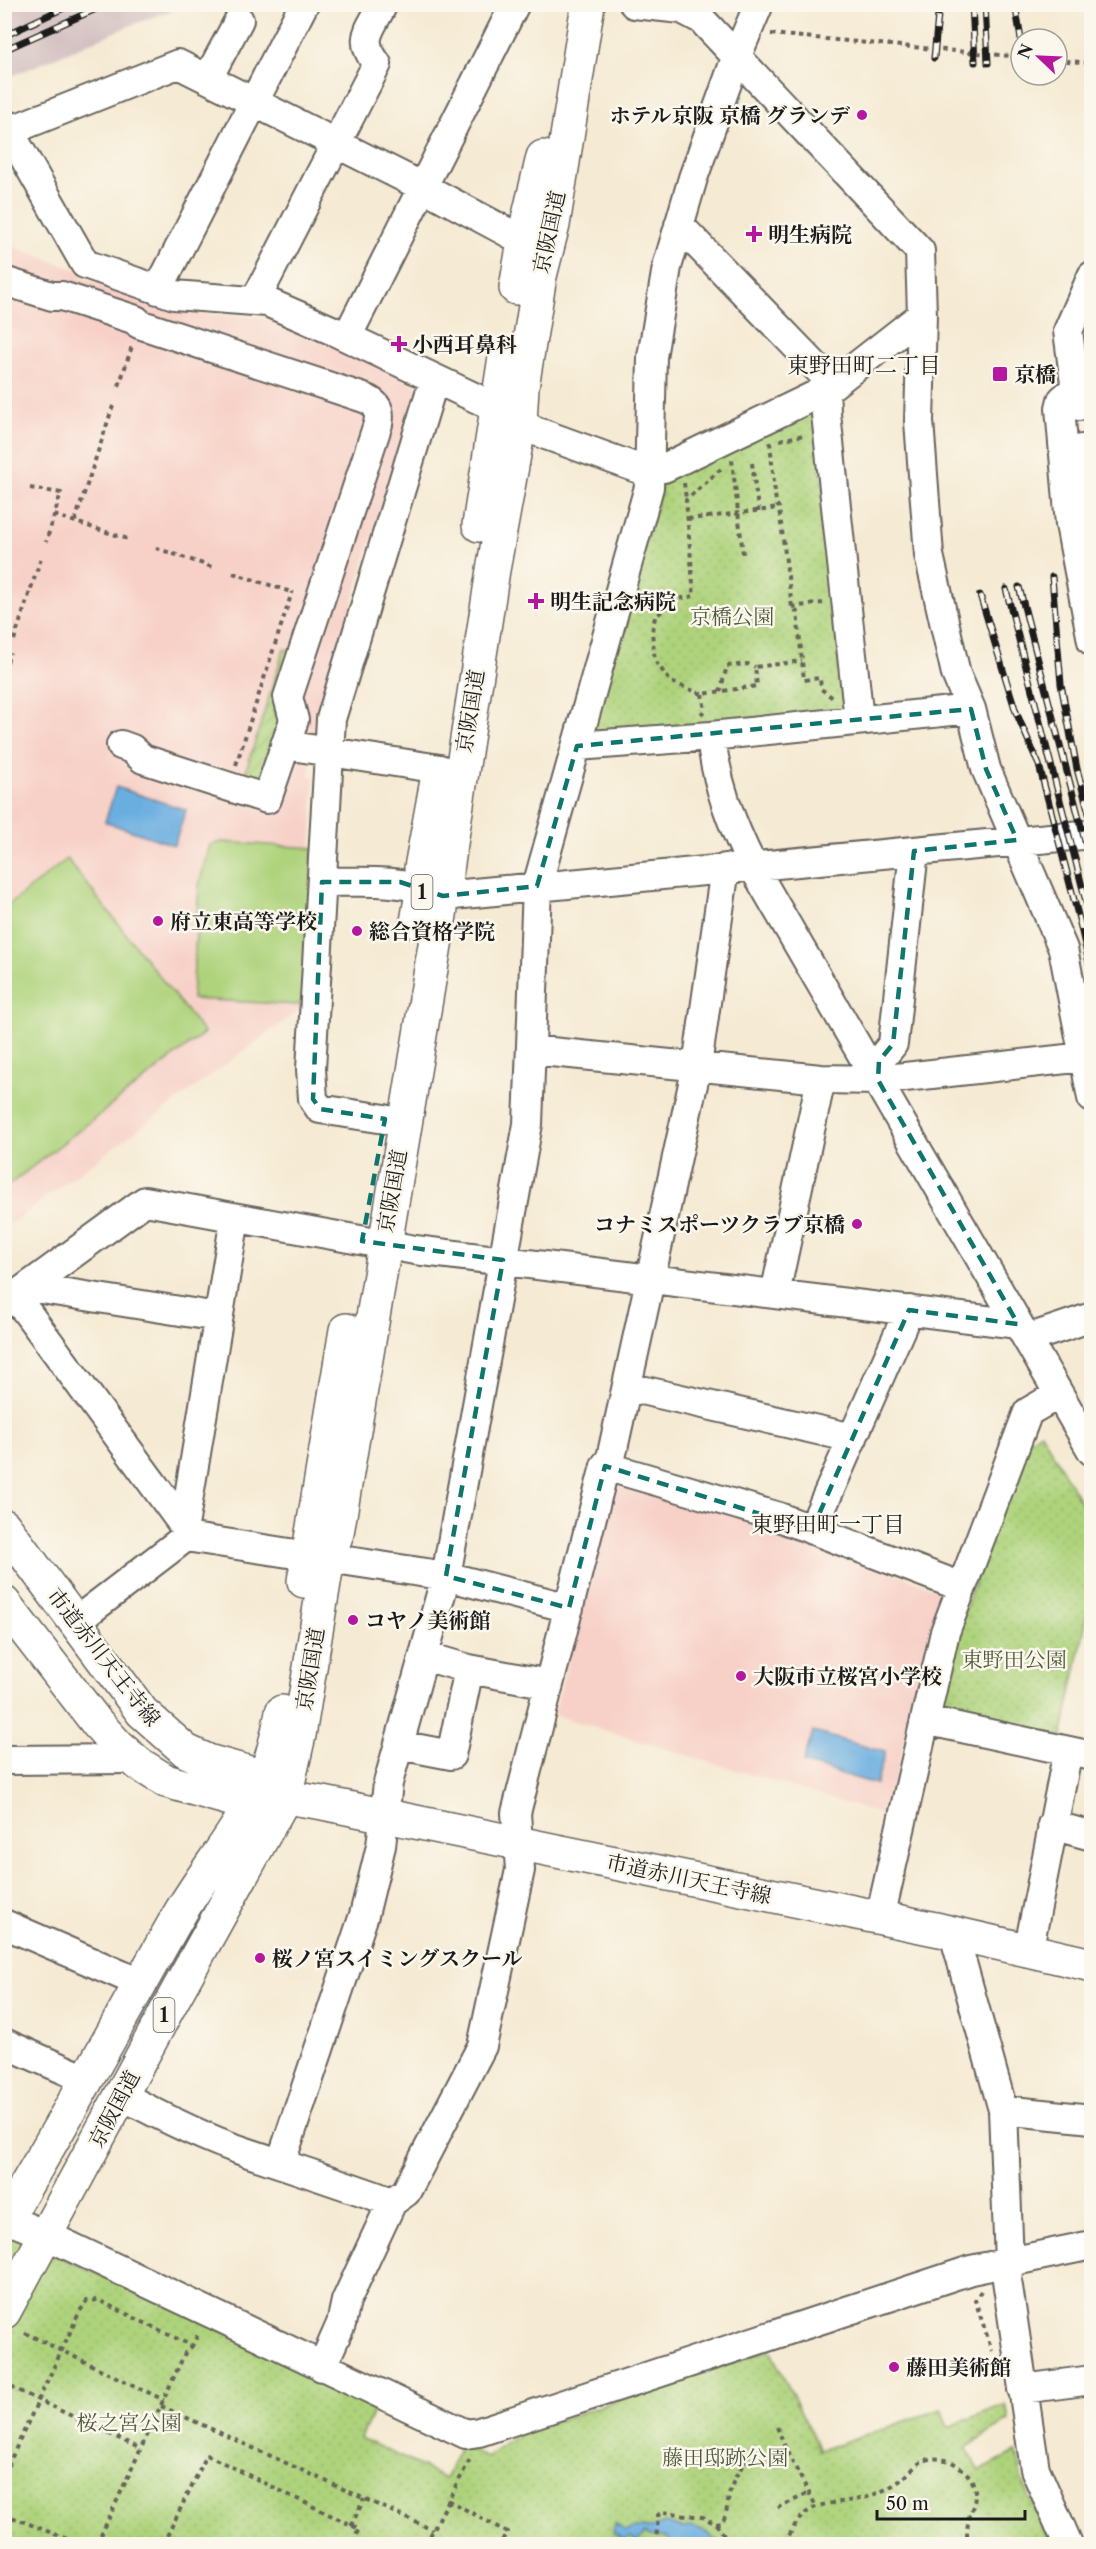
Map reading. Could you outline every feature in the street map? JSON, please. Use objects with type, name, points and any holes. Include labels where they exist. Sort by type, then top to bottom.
[{"type":"main road","name":"京阪国道","points":[[15,2322],[45,2235],[121,2095],[267,1791],[318,1557],[433,891],[493,570],[524,241],[540,175],[568,4]]},
{"type":"main road","name":"京阪国道","points":[[372,1243],[375,1155],[385,1119],[433,891],[422,868],[509,415],[522,387],[540,276],[553,225],[588,4]]},
{"type":"main road","name":"市道赤川天王寺線","points":[[4,1526],[142,1712],[162,1733],[186,1751],[267,1791],[880,1918],[1092,1965]]},
{"type":"main road","name":"市道赤川天王寺線","points":[[4,1603],[97,1723],[133,1759],[166,1781],[233,1800],[267,1791]]},
{"type":"main road","name":"京阪国道","points":[[5,2220],[88,2080],[140,1983],[187,1903],[267,1791]]},
{"type":"street","points":[[158,290],[304,4]]},
{"type":"street","points":[[255,301],[377,64],[366,49],[366,44],[368,34],[383,4]]},
{"type":"street","points":[[347,337],[515,4]]},
{"type":"street","points":[[634,4],[682,9],[701,19],[920,250],[922,315],[918,421],[929,555],[956,674],[971,709],[986,768],[1063,949],[1092,1098]]},
{"type":"street","points":[[704,4],[718,22],[736,58]]},
{"type":"street","points":[[280,2162],[364,1916],[381,1846],[388,1783],[446,1576],[528,1124],[537,886],[649,487],[652,357],[660,300],[693,178],[736,58],[759,4]]},
{"type":"street","points":[[208,78],[239,20]]},
{"type":"street","points":[[524,241],[254,100],[178,64],[6,128],[85,264],[174,295],[267,302],[347,337],[509,415],[535,431],[637,468],[664,468],[826,390],[922,315]]},
{"type":"street","points":[[679,225],[825,376],[826,414],[859,720]]},
{"type":"street","points":[[1092,276],[1068,331],[1089,476],[1092,527]]},
{"type":"street","points":[[4,281],[52,296],[62,296],[136,320],[139,324],[374,402],[380,415],[288,697],[294,720],[267,799],[143,759],[132,749],[121,745]]},
{"type":"street","points":[[385,1119],[321,1109],[314,1099],[311,1070],[331,719],[434,380]]},
{"type":"street","points":[[1076,388],[1062,400],[1060,408],[1070,524],[1092,641]]},
{"type":"street","points":[[340,539],[382,552]]},
{"type":"street","points":[[577,746],[706,724],[859,720],[971,709]]},
{"type":"street","points":[[706,724],[721,794],[735,831],[752,865],[1092,1451]]},
{"type":"street","points":[[285,745],[440,769]]},
{"type":"street","points":[[322,882],[400,882],[433,891],[537,886],[1092,834]]},
{"type":"street","points":[[878,1080],[879,1061],[893,1044],[914,851]]},
{"type":"street","points":[[322,2367],[341,2324],[346,2301],[392,2202],[406,2192],[482,2046],[519,1870],[516,1813],[605,1466],[611,1458],[698,1066],[724,868]]},
{"type":"street","points":[[531,1050],[821,1079],[878,1080],[1084,1057]]},
{"type":"street","points":[[775,1294],[821,1079]]},
{"type":"street","points":[[16,1296],[145,1201],[372,1243],[651,1280],[909,1310],[1022,1331],[1092,1317]]},
{"type":"street","points":[[75,1622],[185,1531],[235,1218]]},
{"type":"street","points":[[16,1296],[218,1317]]},
{"type":"street","points":[[16,1296],[185,1531],[318,1557],[446,1576],[569,1608]]},
{"type":"street","points":[[812,1530],[909,1310]]},
{"type":"street","points":[[628,1387],[853,1438]]},
{"type":"street","points":[[880,1918],[945,1632],[1028,1412],[1059,1394]]},
{"type":"street","points":[[605,1466],[778,1517],[962,1587]]},
{"type":"street","points":[[424,1656],[470,1669],[549,1684]]},
{"type":"street","points":[[399,1745],[451,1755],[470,1669]]},
{"type":"street","points":[[925,1720],[1080,1754],[1052,1825],[1028,1952]]},
{"type":"street","points":[[4,1761],[133,1759]]},
{"type":"street","points":[[1052,1825],[1092,1836]]},
{"type":"street","points":[[4,1924],[140,1983]]},
{"type":"street","points":[[954,1934],[1003,2110],[1009,2262],[1007,2280],[1035,2469],[1068,2544]]},
{"type":"street","points":[[4,2043],[88,2080]]},
{"type":"street","points":[[121,2095],[233,2147],[392,2202]]},
{"type":"street","points":[[1003,2110],[1092,2119]]},
{"type":"street","points":[[5,2220],[45,2235],[466,2434],[486,2430],[971,2270],[1092,2245]]},
{"type":"street","points":[[1023,2389],[1092,2380]]},
{"type":"path","points":[[770,34],[1009,56]]},
{"type":"path","points":[[1069,61],[1092,63]]},
{"type":"path","points":[[119,386],[139,324]]},
{"type":"path","points":[[75,521],[114,403]]},
{"type":"path","points":[[760,444],[803,437],[805,428]]},
{"type":"path","points":[[770,441],[776,503],[779,508],[792,608],[797,612],[804,680],[820,678],[821,689],[836,700]]},
{"type":"path","points":[[686,500],[737,455]]},
{"type":"path","points":[[732,459],[743,554]]},
{"type":"path","points":[[752,463],[759,516]]},
{"type":"path","points":[[684,480],[694,596],[677,599],[655,617],[652,632],[655,661],[671,682],[702,694],[757,686],[755,667]]},
{"type":"path","points":[[30,488],[61,493],[46,542]]},
{"type":"path","points":[[688,519],[779,508]]},
{"type":"path","points":[[54,514],[131,540]]},
{"type":"path","points":[[156,548],[212,567]]},
{"type":"path","points":[[14,640],[42,555]]},
{"type":"path","points":[[234,573],[320,601]]},
{"type":"path","points":[[229,786],[292,592]]},
{"type":"path","points":[[792,608],[847,600]]},
{"type":"path","points":[[4,671],[10,653]]},
{"type":"path","points":[[720,692],[727,666],[748,664],[755,667],[802,661]]},
{"type":"path","points":[[702,694],[706,724]]},
{"type":"path","points":[[4,2474],[83,2305],[92,2300],[98,2300],[192,2346]]},
{"type":"path","points":[[15,2322],[62,2351],[164,2400]]},
{"type":"path","points":[[96,2544],[185,2353],[195,2340]]},
{"type":"path","points":[[11,2387],[141,2449]]},
{"type":"path","points":[[160,2406],[433,2530]]},
{"type":"path","points":[[777,2427],[787,2452],[816,2506]]},
{"type":"path","points":[[426,2544],[486,2430]]},
{"type":"path","points":[[716,2524],[722,2523],[727,2514],[729,2494],[742,2465],[749,2458],[765,2460],[787,2452]]},
{"type":"path","points":[[163,2544],[207,2456],[359,2529],[351,2544]]},
{"type":"path","points":[[786,2544],[795,2524],[816,2506],[866,2498],[895,2483],[922,2462],[934,2459],[947,2461],[963,2469],[975,2487],[976,2496],[969,2519],[966,2544]]},
{"type":"path","points":[[778,2508],[809,2493]]},
{"type":"path","points":[[351,2526],[364,2499]]},
{"type":"path","points":[[448,2500],[507,2532],[501,2544]]},
{"type":"path","points":[[656,2544],[658,2515],[663,2512],[702,2517],[716,2524],[731,2544]]},
{"type":"path","points":[[4,2514],[80,2544]]},
{"type":"path","points":[[166,2538],[180,2544]]},
{"type":"path","points":[[4,2541],[20,2544]]},
{"type":"highlighted area","points":[[971,709],[986,769],[1017,840],[914,851],[893,1044],[879,1061],[878,1080],[1018,1324],[909,1310],[812,1530],[605,1466],[569,1608],[446,1576],[503,1260],[362,1241],[385,1119],[320,1109],[313,1099],[322,882],[400,882],[443,896],[537,886],[577,746]]},
{"type":"shaded area","points":[[4,5],[188,5],[134,24],[5,79]]},
{"type":"shaded area","points":[[5,244],[82,272],[80,277],[171,311],[264,317],[416,385],[417,390],[318,716],[309,775],[314,777],[306,1005],[5,1228]]},
{"type":"shaded area","name":"大阪市立桜宮小学校","points":[[621,1482],[770,1525],[936,1589],[941,1600],[928,1636],[887,1816],[554,1715],[612,1488]]},
{"type":"green space","name":"京橋公園","points":[[806,408],[816,413],[844,713],[599,735],[592,727],[665,476]]},
{"type":"green space","points":[[284,649],[292,651],[273,711],[283,715],[259,785],[243,780]]},
{"type":"green space","points":[[222,842],[313,848],[303,1001],[298,1005],[192,999],[199,885],[210,845]]},
{"type":"green space","points":[[67,859],[204,1033],[5,1188],[5,908]]},
{"type":"green space","name":"東野田公園","points":[[1041,1432],[1091,1520],[1091,1597],[1062,1737],[943,1711],[937,1704],[954,1640],[1025,1443]]},
{"type":"green space","points":[[5,2232],[196,2318],[376,2405],[361,2438],[445,2478],[461,2445],[487,2457],[522,2432],[770,2350],[820,2450],[941,2409],[948,2427],[1006,2404],[1009,2420],[966,2448],[980,2471],[1017,2452],[1021,2477],[1051,2544],[5,2544]]},
{"type":"water","points":[[116,787],[186,810],[174,845],[105,822]]},
{"type":"water","points":[[813,1732],[885,1752],[876,1784],[803,1763]]},
{"type":"water","points":[[665,2523],[682,2528],[698,2529],[708,2533],[718,2544],[672,2544],[667,2538],[650,2536],[645,2533],[636,2544],[634,2539],[629,2537],[624,2541],[613,2532],[615,2524],[626,2531],[635,2528],[652,2528]]},
{"type":"railway","points":[[4,36],[72,4]]},
{"type":"railway","points":[[4,50],[107,4]]},
{"type":"railway","points":[[934,58],[939,4]]},
{"type":"railway","points":[[972,4],[975,62]]},
{"type":"railway","points":[[985,4],[988,63]]},
{"type":"railway","points":[[1015,4],[1019,27]]},
{"type":"railway","points":[[1052,577],[1061,684],[1077,769],[1092,824]]},
{"type":"railway","points":[[1019,587],[1092,868]]},
{"type":"railway","points":[[1006,589],[1092,925]]},
{"type":"railway","points":[[980,595],[1016,712],[1039,765],[1092,975]]},
{"type":"place","name":"ホテル京阪 京橋 グランデ","points":[[862,115]]},
{"type":"place","name":"明生病院","points":[[754,234]]},
{"type":"place","name":"小西耳鼻科","points":[[399,344]]},
{"type":"place","name":"京橋","points":[[1000,374]]},
{"type":"place","name":"明生記念病院","points":[[536,601]]},
{"type":"place","name":"府立東高等学校","points":[[158,921]]},
{"type":"place","name":"総合資格学院","points":[[357,931]]},
{"type":"place","name":"コナミスポーツクラブ京橋","points":[[857,1224]]},
{"type":"place","name":"コヤノ美術館","points":[[353,1620]]},
{"type":"place","name":"大阪市立桜宮小学校","points":[[741,1676]]},
{"type":"place","name":"桜ノ宮スイミングスクール","points":[[260,1958]]},
{"type":"place","name":"藤田美術館","points":[[894,2367]]},
{"type":"district","name":"東野田町二丁目","points":[[864,365]]},
{"type":"district","name":"東野田町一丁目","points":[[828,1524]]},
{"type":"park label","name":"桜之宮公園","points":[[129,2422]]},
{"type":"park label","name":"藤田邸跡公園","points":[[725,2457]]}]
